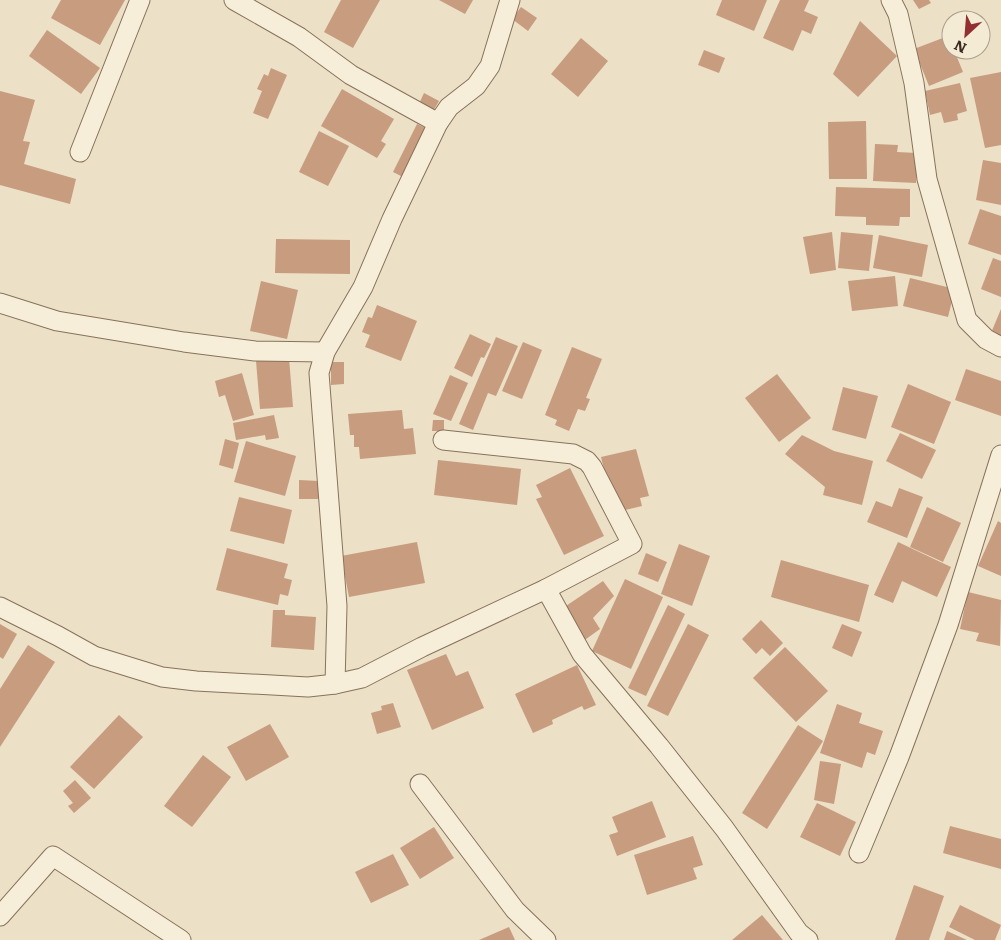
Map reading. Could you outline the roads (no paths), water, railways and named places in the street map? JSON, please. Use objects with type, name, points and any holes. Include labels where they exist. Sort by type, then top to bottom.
[{"type":"street","points":[[80,152],[140,0]]},
{"type":"street","points":[[234,0],[300,36],[351,75],[438,123]]},
{"type":"street","points":[[335,684],[338,606],[319,373],[325,352],[364,287],[392,219],[438,123],[449,107],[476,86],[490,66],[499,30],[510,0]]},
{"type":"street","points":[[891,0],[898,14],[914,83],[927,179],[967,320],[986,339],[1001,347]]},
{"type":"street","points":[[0,303],[57,321],[184,342],[255,351],[325,352]]},
{"type":"street","points":[[0,607],[94,656],[162,677],[308,688],[362,678],[422,647],[546,589],[632,544],[592,466],[587,461],[573,454],[443,440]]},
{"type":"street","points":[[859,853],[899,757],[948,625],[1001,455]]},
{"type":"street","points":[[546,589],[582,654],[724,828],[799,933],[808,940]]},
{"type":"street","points":[[420,784],[515,910],[546,940]]},
{"type":"street","points":[[0,916],[53,856],[181,940]]}]
